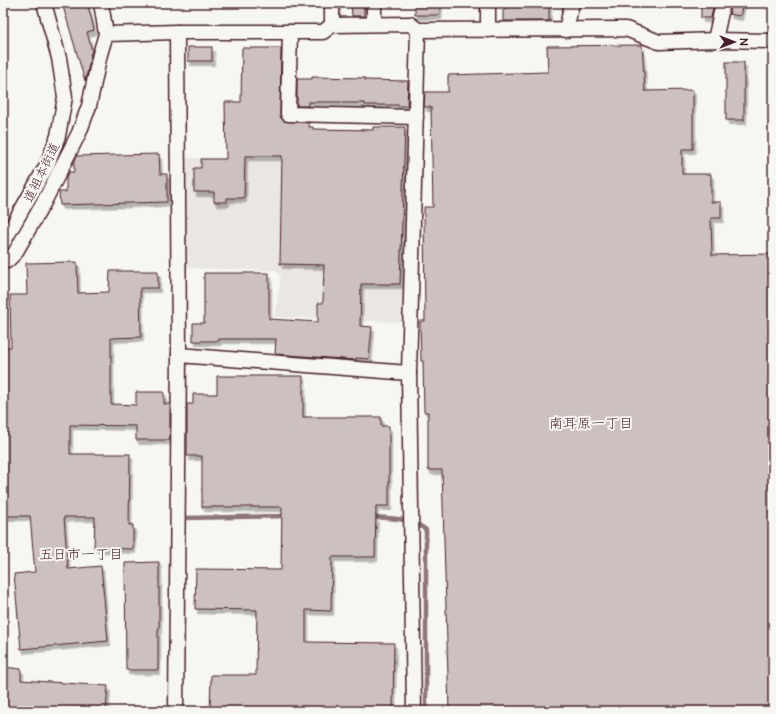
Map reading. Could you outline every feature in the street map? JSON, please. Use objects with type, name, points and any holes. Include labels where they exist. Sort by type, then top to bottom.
[{"type":"street","name":"道祖本街道","points":[[3,243],[47,165],[58,136],[65,97],[59,58],[44,3]]},
{"type":"street","points":[[3,261],[7,261],[16,253],[79,133],[89,106],[100,54],[106,34],[101,3]]},
{"type":"street","points":[[332,3],[332,25]]},
{"type":"street","points":[[374,3],[374,24]]},
{"type":"street","points":[[488,3],[488,30]]},
{"type":"street","points":[[566,30],[572,3]]},
{"type":"street","points":[[715,40],[723,3]]},
{"type":"street","points":[[106,34],[177,32],[323,32],[332,25],[410,24],[418,30],[626,29],[659,42],[715,40],[773,41]]},
{"type":"street","points":[[414,711],[409,373],[418,30]]},
{"type":"street","points":[[176,711],[179,355],[177,32]]},
{"type":"street","points":[[290,32],[288,114],[416,117]]},
{"type":"street","points":[[179,355],[409,373]]},
{"type":"shaded area","points":[[281,149],[408,151],[402,322],[274,317],[281,278],[276,270],[186,268],[186,158],[280,159]]},
{"type":"building","points":[[62,3],[87,3],[94,30],[87,32],[92,51],[90,54],[91,57],[85,81]]},
{"type":"building","points":[[415,3],[440,3],[439,15],[415,15]]},
{"type":"building","points":[[506,3],[549,3],[549,21],[503,21],[503,9],[506,9]]},
{"type":"building","points":[[701,3],[714,3],[711,18],[701,18]]},
{"type":"building","points":[[731,3],[743,3],[740,16],[729,14]]},
{"type":"building","points":[[351,4],[364,4],[364,16],[352,16]]},
{"type":"building","points":[[642,45],[645,91],[693,90],[693,149],[682,149],[682,174],[711,174],[711,202],[721,202],[721,218],[711,218],[712,255],[773,254],[773,711],[449,711],[442,470],[428,470],[428,412],[424,412],[423,361],[421,361],[420,321],[425,321],[424,207],[433,207],[431,107],[424,107],[425,92],[448,92],[448,75],[548,72],[547,46]]},
{"type":"building","points":[[188,47],[212,47],[212,61],[188,61]]},
{"type":"building","points":[[242,48],[281,48],[280,114],[284,121],[309,123],[309,127],[313,127],[313,129],[373,130],[373,127],[405,127],[400,284],[361,284],[360,326],[372,327],[369,359],[356,358],[356,360],[275,354],[276,339],[219,339],[219,341],[193,341],[193,323],[204,323],[204,273],[269,273],[269,319],[318,322],[318,303],[323,303],[324,265],[280,264],[282,156],[245,156],[244,198],[227,198],[227,202],[214,202],[214,192],[194,192],[194,168],[201,168],[201,159],[226,159],[225,102],[241,102]]},
{"type":"building","points":[[726,62],[744,62],[744,120],[726,120]]},
{"type":"building","points":[[312,77],[365,78],[365,80],[408,81],[407,106],[365,105],[365,103],[342,102],[308,102],[308,106],[297,106],[297,79],[312,79]]},
{"type":"building","points":[[159,154],[160,174],[167,174],[167,202],[60,205],[59,192],[66,192],[66,178],[69,172],[74,172],[74,162],[77,156]]},
{"type":"building","points":[[77,262],[78,293],[109,292],[110,271],[158,271],[158,288],[140,288],[141,337],[111,338],[111,404],[136,405],[136,392],[164,392],[164,404],[170,404],[170,440],[136,440],[136,426],[70,425],[70,454],[130,454],[129,525],[133,525],[133,549],[94,548],[95,517],[64,517],[68,569],[101,566],[108,641],[21,649],[14,574],[35,572],[30,516],[3,516],[5,391],[3,391],[3,347],[11,347],[10,295],[27,295],[26,263]]},
{"type":"building","points":[[217,376],[303,376],[303,417],[381,417],[381,426],[389,426],[389,506],[376,506],[375,557],[332,557],[331,611],[306,610],[306,642],[394,643],[393,711],[297,709],[210,711],[211,675],[256,675],[257,610],[195,609],[196,569],[281,570],[282,507],[202,507],[202,456],[187,456],[187,404],[193,404],[193,394],[217,394]]},
{"type":"building","points":[[159,562],[158,670],[126,670],[125,563]]},
{"type":"building","points":[[3,667],[21,669],[21,680],[108,686],[106,711],[3,711]]},
{"type":"waterway","points":[[184,518],[288,516]]},
{"type":"waterway","points":[[371,517],[393,518],[407,521],[426,530],[426,711]]},
{"type":"district","name":"南耳原一丁目","points":[[591,423]]},
{"type":"district","name":"五日市一丁目","points":[[81,554]]}]
